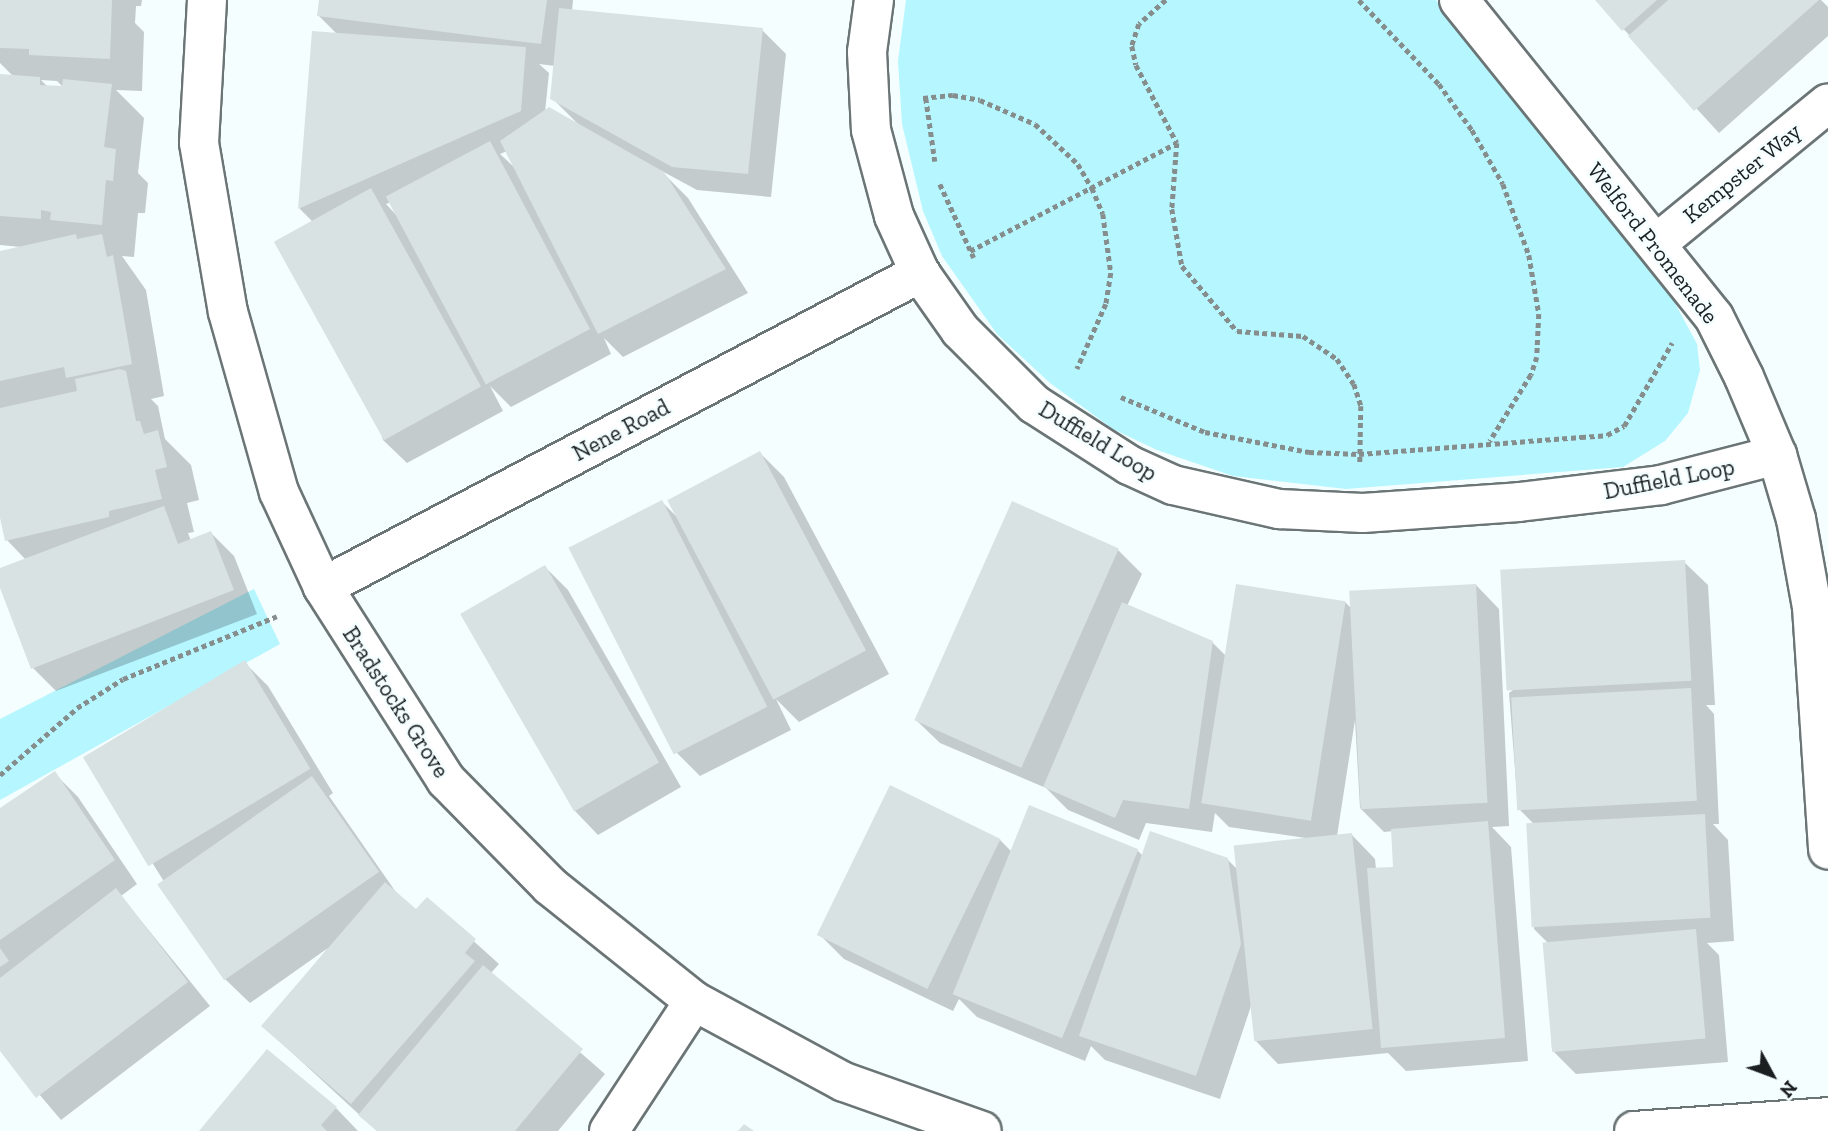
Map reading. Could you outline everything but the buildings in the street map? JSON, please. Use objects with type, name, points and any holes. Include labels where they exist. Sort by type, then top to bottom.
[{"type":"street","name":"Bradstocks Grove","points":[[206,0],[199,144],[228,312],[279,492],[323,587],[446,780],[550,886],[694,1001],[844,1082],[982,1131]]},
{"type":"street","name":"Duffield Loop","points":[[874,0],[867,52],[871,130],[894,216],[920,273],[960,330],[1034,404],[1129,465],[1173,485],[1216,496],[1279,509],[1328,512],[1467,506],[1661,485],[1777,455]]},
{"type":"street","name":"Welford Promenade","points":[[1459,0],[1714,317],[1777,455],[1796,519],[1812,607],[1828,849]]},
{"type":"street","name":"Kempster Way","points":[[1656,244],[1828,103]]},
{"type":"street","name":"Nene Road","points":[[323,587],[920,273]]},
{"type":"street","points":[[609,1131],[694,1001]]},
{"type":"street","points":[[1634,1131],[1828,1117]]},
{"type":"path","points":[[1166,0],[1139,24],[1132,46],[1144,79],[1161,107],[1177,143],[1172,209],[1182,266],[1237,331],[1303,336],[1337,359],[1354,384],[1361,406],[1360,473]]},
{"type":"path","points":[[1359,0],[1426,68],[1472,130],[1503,184],[1529,255],[1535,281],[1540,337],[1537,357],[1531,375],[1490,441]]},
{"type":"path","points":[[936,169],[926,98],[953,95],[980,100],[1035,124],[1078,164],[1092,188],[1105,225],[1111,273],[1106,304],[1077,369]]},
{"type":"path","points":[[970,251],[1177,143]]},
{"type":"path","points":[[939,181],[978,263]]},
{"type":"path","points":[[1115,394],[1182,424],[1240,441],[1359,454],[1490,441],[1607,435],[1624,426],[1638,408],[1662,356],[1681,336]]},
{"type":"path","points":[[1069,363],[1087,375]]},
{"type":"path","points":[[0,775],[77,708],[123,679],[277,616]]},
{"type":"shaded area","points":[[906,0],[1436,0],[1663,281],[1697,344],[1700,370],[1688,413],[1665,441],[1623,467],[1346,489],[1233,476],[1157,450],[1113,429],[1050,383],[997,334],[942,256],[923,211],[902,124],[898,61]]},
{"type":"shaded area","points":[[254,589],[280,644],[0,800],[0,719]]}]
